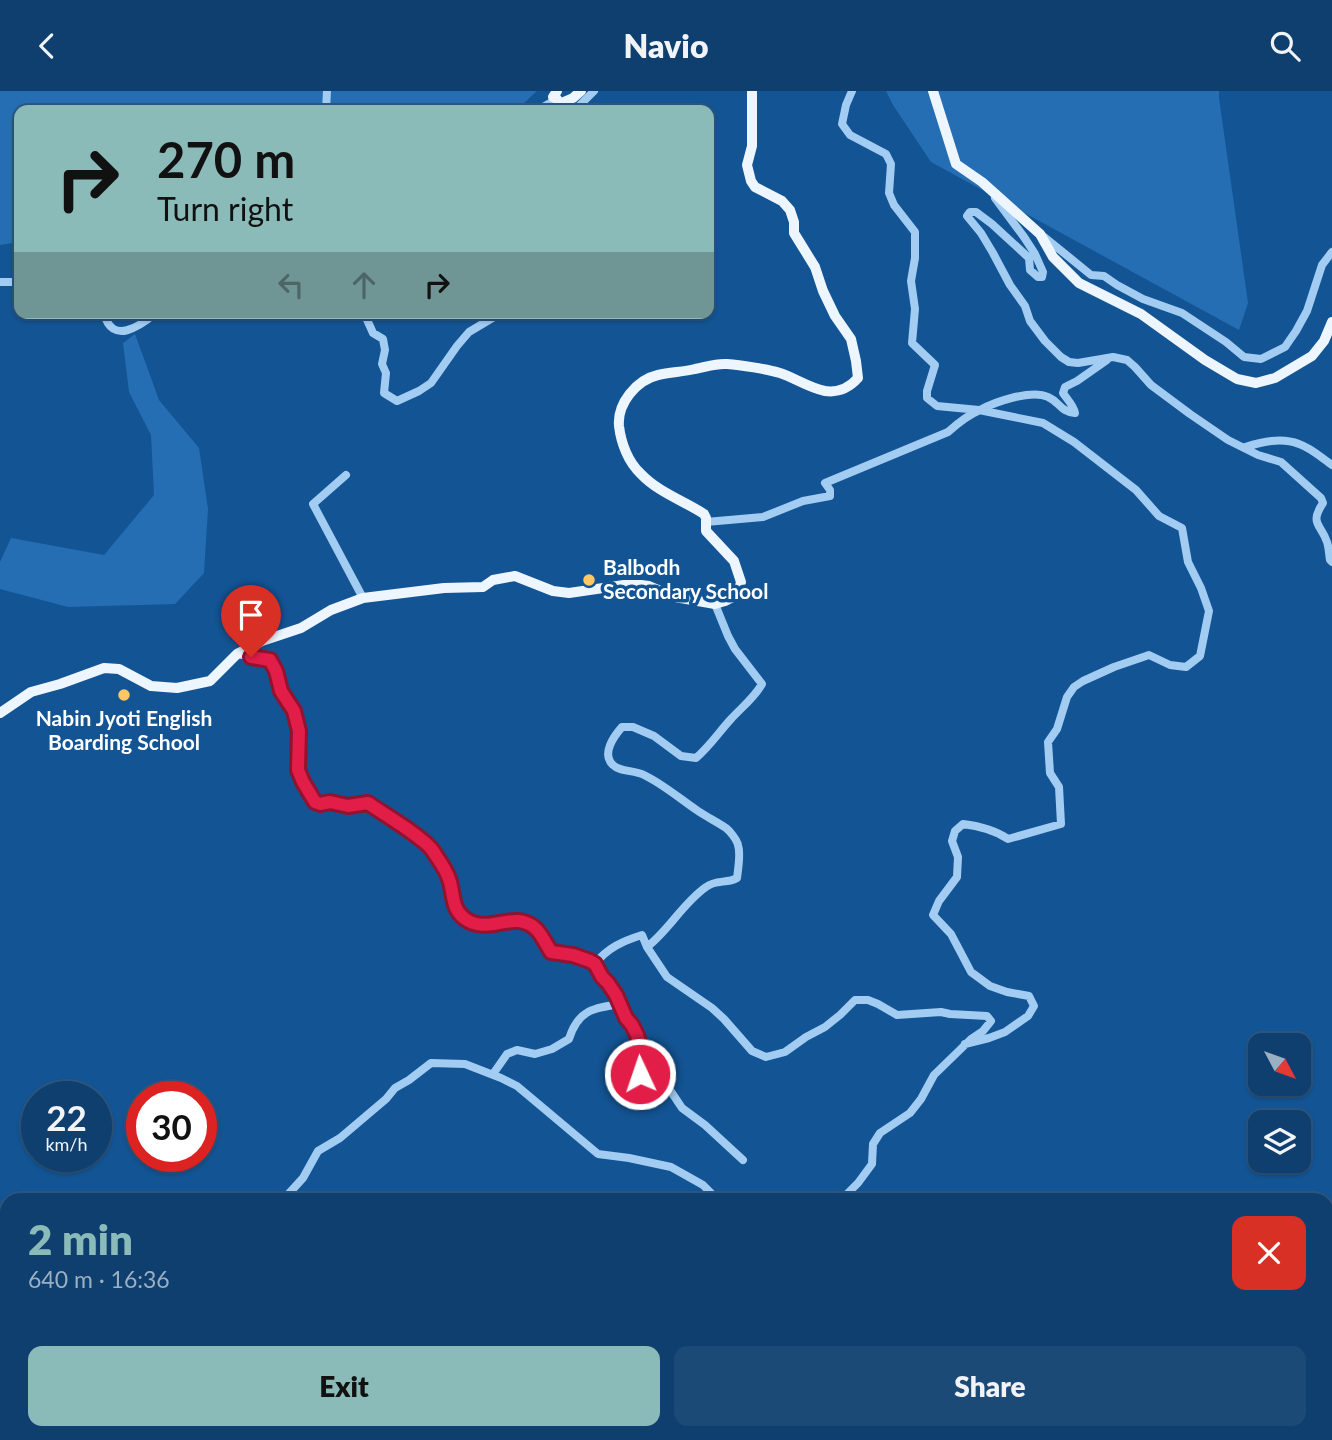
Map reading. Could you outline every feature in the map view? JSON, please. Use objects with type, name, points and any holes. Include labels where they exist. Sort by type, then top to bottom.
[{"type":"main road","points":[[557,95],[559,104],[573,98],[580,91]]},
{"type":"main road","points":[[0,713],[31,692],[104,668],[119,669],[152,686],[177,688],[210,681],[237,653],[301,628],[331,610],[363,598],[444,588],[483,587],[493,580],[515,576],[553,591],[569,593],[641,585],[675,597],[715,604],[738,594],[741,582],[734,561],[706,531],[704,514],[650,482],[634,468],[628,458],[619,427],[619,415],[629,394],[655,376],[716,364],[779,373],[825,391],[842,390],[858,378],[851,339],[835,316],[815,267],[794,233],[790,210],[782,201],[755,187],[751,181],[747,165],[752,146],[752,91]]},
{"type":"main road","points":[[933,91],[956,163],[982,182],[1040,234],[1053,257],[1079,283],[1141,314],[1205,360],[1237,379],[1256,383],[1275,378],[1312,356],[1324,341],[1332,322]]},
{"type":"street","points":[[580,105],[594,91]]},
{"type":"street","points":[[852,91],[842,124],[850,135],[886,154],[891,164],[889,193],[894,205],[915,232],[915,258],[911,281],[915,309],[912,343],[935,365],[927,398],[937,406],[979,410],[1043,423],[1136,490],[1158,516],[1182,528],[1188,562],[1209,611],[1200,656],[1186,667],[1170,665],[1149,655],[1114,667],[1074,687],[1067,697],[1056,729],[1048,742],[1050,773],[1059,787],[1061,824],[1008,839],[998,833],[963,824],[955,831],[951,841],[958,857],[957,877],[939,901],[933,915],[951,934],[971,972],[990,986],[1029,996],[1034,1006],[1028,1016],[1004,1032],[965,1044]]},
{"type":"street","points":[[982,182],[1035,254],[1043,272],[1042,277],[1038,277],[1030,269],[1029,258],[984,218],[976,212],[970,212],[967,216],[987,243],[1025,306],[1030,321],[1045,341],[1069,362],[1113,357],[1127,360],[1161,393],[1228,440],[1258,455],[1280,462],[1321,498],[1323,503],[1317,513],[1317,525],[1327,541],[1332,562]]},
{"type":"street","points":[[1040,234],[1091,275],[1104,276],[1143,299],[1182,313],[1244,357],[1261,359],[1285,347],[1291,339],[1307,311],[1322,265],[1332,252]]},
{"type":"street","points":[[106,319],[115,330],[130,331],[147,319]]},
{"type":"street","points":[[367,319],[373,333],[383,339],[385,350],[382,363],[386,373],[384,393],[397,401],[431,383],[469,332],[491,319]]},
{"type":"street","points":[[706,522],[763,517],[803,501],[830,496],[830,490],[825,483],[948,432],[979,410],[1023,395],[1048,397],[1065,412],[1075,413],[1063,393],[1065,387],[1109,359]]},
{"type":"street","points":[[1245,447],[1269,441],[1287,441],[1300,444],[1332,465]]},
{"type":"street","points":[[346,475],[313,504],[363,598]]},
{"type":"street","points":[[647,947],[708,885],[718,881],[730,883],[737,878],[738,846],[728,829],[671,791],[640,773],[613,765],[608,757],[610,745],[612,738],[622,727],[633,727],[654,736],[681,756],[696,758],[755,695],[762,684],[735,649],[715,604]]},
{"type":"street","points":[[237,653],[270,660],[276,671],[281,691],[294,711],[299,731],[298,770],[315,802],[348,806],[368,803],[431,847],[449,879],[452,900],[463,918],[476,924],[496,925],[513,919],[537,930],[551,952],[573,955],[595,964],[637,1035],[641,1051],[638,1061],[640,1074],[668,1087],[682,1108],[743,1160]]},
{"type":"street","points":[[595,964],[604,953],[642,935],[653,958],[667,977],[718,1013],[752,1051],[766,1056],[785,1052],[825,1027],[855,1000],[868,1000],[897,1015],[941,1012],[987,1016],[991,1021],[934,1075],[910,1113],[880,1133],[873,1144],[872,1164],[847,1193]]},
{"type":"street","points":[[493,1074],[507,1054],[517,1050],[535,1054],[552,1049],[569,1039],[571,1030],[581,1015],[597,1007],[621,1005]]},
{"type":"street","points":[[289,1193],[303,1178],[318,1151],[340,1138],[395,1088],[430,1063],[465,1065],[493,1074],[517,1086],[598,1154],[671,1167],[704,1185],[712,1193]]},
{"type":"shaded area","points":[[0,91],[537,91],[520,105],[14,105],[14,243],[0,245]]},
{"type":"shaded area","points":[[886,91],[1219,91],[1248,303],[1239,330],[931,162]]},
{"type":"shaded area","points":[[135,334],[159,400],[199,448],[208,509],[204,573],[175,604],[68,607],[0,589],[0,562],[11,538],[104,555],[154,495],[151,435],[129,392],[123,343]]},
{"type":"place","name":"Balbodh Secondary School","points":[[589,580]]},
{"type":"place","name":"Nabin Jyoti English Boarding School","points":[[124,695]]},
{"type":"route","points":[[251,657],[270,660],[281,691],[294,711],[299,731],[298,770],[315,802],[348,806],[368,803],[431,847],[449,879],[452,900],[463,918],[476,924],[496,925],[513,919],[537,930],[551,952],[573,955],[595,964],[616,995],[637,1035],[641,1051],[638,1061],[640,1074]]}]
